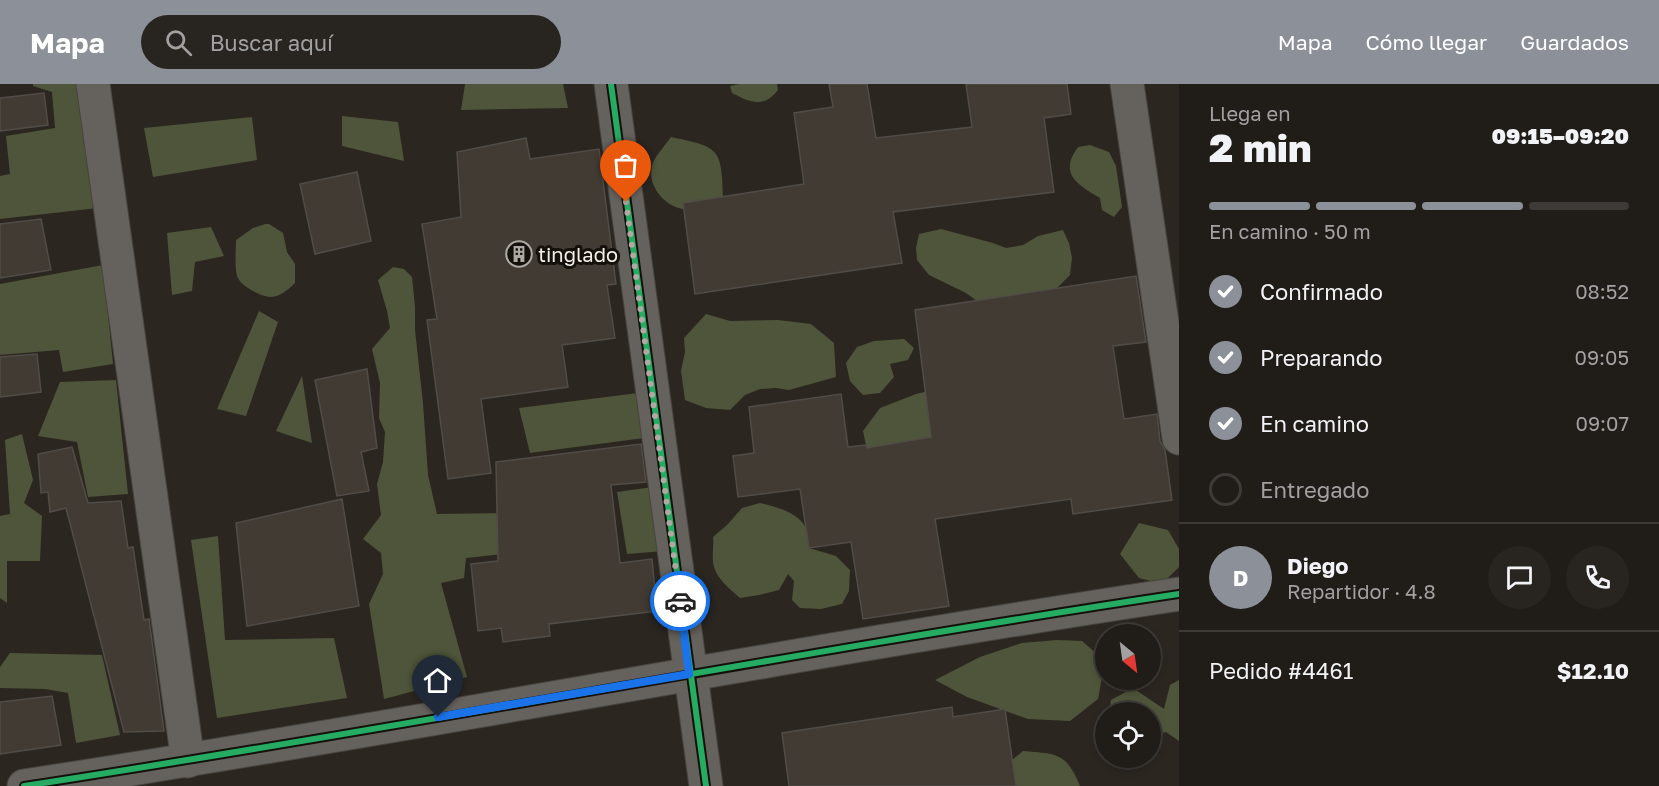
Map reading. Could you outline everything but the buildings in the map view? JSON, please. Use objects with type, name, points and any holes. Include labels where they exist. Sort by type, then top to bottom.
[{"type":"street","points":[[93,84],[188,761]]},
{"type":"street","points":[[611,84],[689,674],[706,786]]},
{"type":"street","points":[[1127,84],[1179,438]]},
{"type":"street","points":[[24,786],[188,761],[1013,619],[1179,594]]},
{"type":"green space","points":[[33,84],[80,84],[98,208],[0,219],[0,176],[10,174],[6,136],[55,128],[52,92],[33,86]]},
{"type":"green space","points":[[465,84],[563,84],[568,108],[461,110]]},
{"type":"green space","points":[[777,84],[778,90],[768,99],[757,102],[732,93],[730,86]]},
{"type":"green space","points":[[342,116],[398,122],[404,161],[342,146]]},
{"type":"green space","points":[[252,117],[257,160],[153,177],[144,128]]},
{"type":"green space","points":[[671,137],[708,147],[714,152],[721,168],[723,197],[683,203],[684,209],[664,200],[655,188],[651,174],[653,163]]},
{"type":"green space","points":[[1090,145],[1109,152],[1116,166],[1122,207],[1114,217],[1102,210],[1100,198],[1078,183],[1070,172],[1072,156],[1078,147]]},
{"type":"green space","points":[[265,224],[283,233],[287,252],[295,264],[295,283],[274,297],[266,297],[247,288],[237,275],[236,240],[253,228]]},
{"type":"green space","points":[[211,227],[224,256],[195,262],[192,291],[172,295],[167,233]]},
{"type":"green space","points":[[941,229],[1006,248],[1023,245],[1038,236],[1063,230],[1072,258],[1070,275],[1057,288],[977,301],[929,275],[917,260],[916,248],[919,234]]},
{"type":"green space","points":[[103,265],[113,364],[63,372],[59,350],[0,355],[0,284]]},
{"type":"green space","points":[[393,267],[404,269],[412,277],[428,475],[437,514],[519,513],[503,554],[466,558],[464,578],[441,583],[467,677],[384,699],[369,604],[383,574],[381,553],[363,539],[381,515],[377,484],[383,462],[385,432],[379,418],[380,383],[372,349],[390,328],[378,280]]},
{"type":"green space","points":[[259,311],[278,322],[246,416],[217,409]]},
{"type":"green space","points":[[706,314],[730,321],[778,320],[811,324],[834,343],[836,377],[789,390],[760,389],[745,395],[730,410],[706,408],[685,400],[681,371],[685,352],[684,338]]},
{"type":"green space","points":[[904,339],[914,348],[908,360],[890,364],[894,377],[880,393],[863,395],[850,381],[846,363],[857,347],[874,341]]},
{"type":"green space","points":[[302,376],[312,443],[276,431]]},
{"type":"green space","points":[[116,380],[128,494],[88,497],[77,442],[38,436],[60,382]]},
{"type":"green space","points":[[937,389],[970,425],[880,460],[866,445],[863,431],[880,408],[916,394]]},
{"type":"green space","points":[[646,392],[652,437],[530,453],[519,408]]},
{"type":"green space","points":[[22,434],[33,480],[24,503],[42,516],[40,561],[7,561],[7,603],[0,598],[0,516],[10,514],[5,440]]},
{"type":"green space","points":[[653,487],[664,551],[627,554],[617,492]]},
{"type":"green space","points":[[760,503],[786,511],[798,518],[806,528],[809,548],[836,556],[850,570],[849,591],[842,604],[821,609],[800,608],[792,600],[794,581],[788,574],[779,590],[740,598],[723,582],[714,568],[713,537],[742,508]]},
{"type":"green space","points":[[1139,523],[1168,530],[1179,549],[1179,567],[1162,584],[1139,578],[1120,554]]},
{"type":"green space","points":[[218,536],[225,640],[334,638],[347,698],[217,718],[191,540]]},
{"type":"green space","points":[[1057,640],[1082,641],[1095,652],[1095,690],[1100,690],[1098,699],[1070,721],[1028,719],[967,697],[935,680],[980,657],[1022,643]]},
{"type":"green space","points":[[10,653],[102,655],[120,735],[76,743],[68,693],[45,689],[0,688],[0,667]]},
{"type":"green space","points":[[1179,680],[1179,741],[1166,732],[1161,734],[1161,707],[1164,709],[1170,685]]},
{"type":"green space","points":[[1129,690],[1136,690],[1154,702],[1111,702]]},
{"type":"green space","points":[[1023,751],[1052,754],[1059,757],[1070,767],[1080,786],[1016,786],[1012,760]]},
{"type":"cycle path","points":[[611,84],[706,786]]},
{"type":"cycle path","points":[[24,786],[1034,616],[1179,594]]},
{"type":"way so far","points":[[626,202],[680,601]]},
{"type":"place","name":"tinglado","points":[[519,254]]},
{"type":"route","points":[[438,717],[689,674],[680,601]]}]
